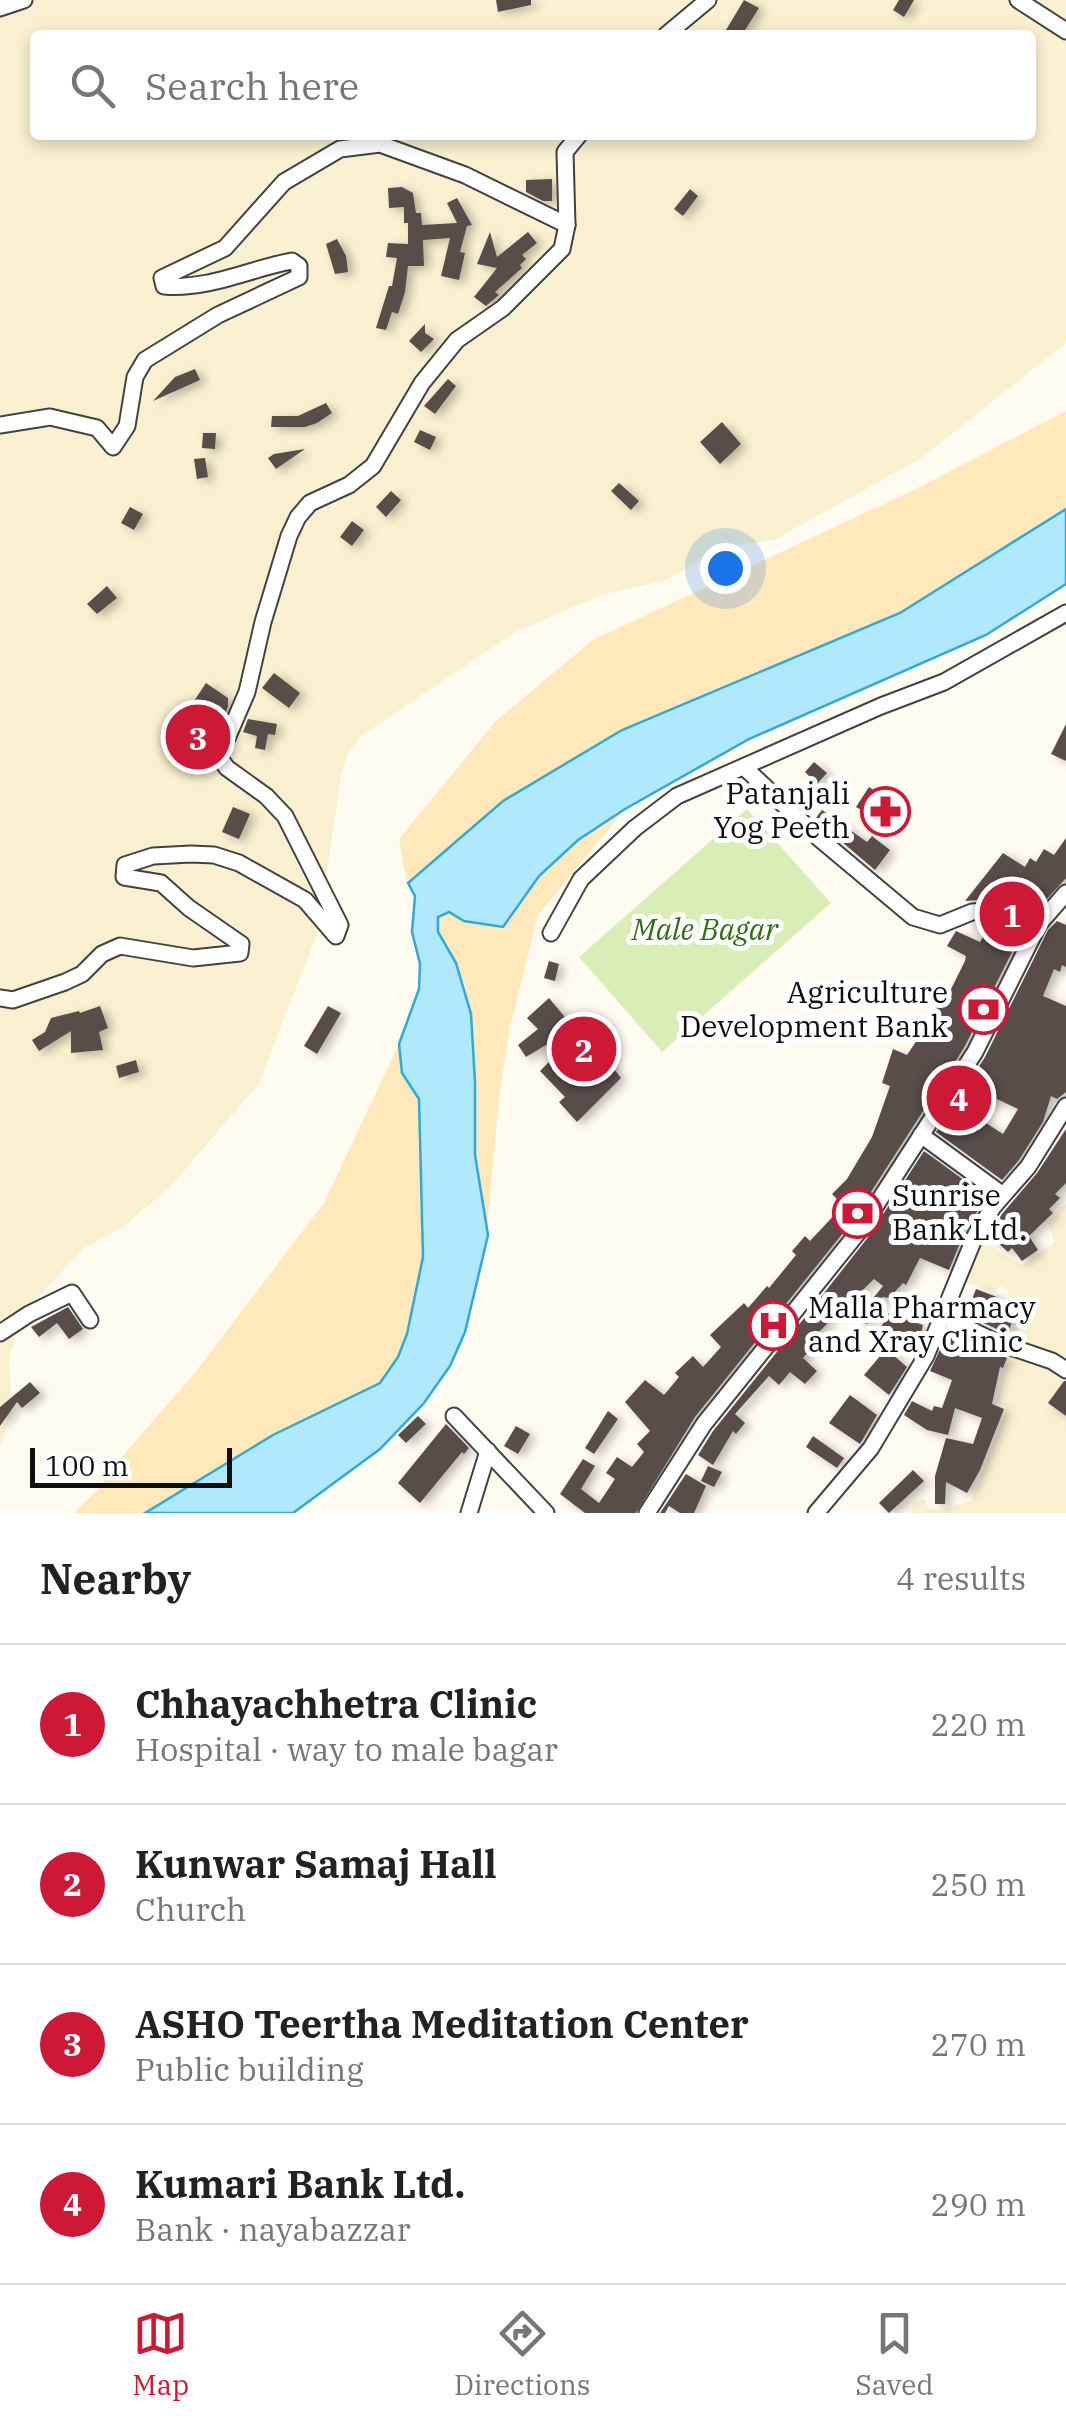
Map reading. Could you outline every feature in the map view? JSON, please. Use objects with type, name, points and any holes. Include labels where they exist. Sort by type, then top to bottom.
[{"type":"street","points":[[0,8],[24,0]]},
{"type":"street","points":[[672,30],[708,0]]},
{"type":"street","points":[[1018,0],[1066,31]]},
{"type":"street","points":[[0,998],[13,1000],[65,982],[82,974],[102,954],[120,946],[193,958],[240,953],[241,944],[189,908],[160,882],[124,877],[125,864],[154,856],[214,855],[239,863],[305,900],[336,936],[340,925],[285,816],[219,757],[247,692],[289,536],[310,503],[349,485],[372,466],[422,383],[457,340],[503,308],[562,249],[567,225],[566,152],[575,140]]},
{"type":"street","points":[[0,424],[50,416],[97,428],[113,447],[127,426],[135,376],[145,360],[218,315],[299,277],[299,266],[292,261],[187,288],[164,286],[162,278],[224,248],[284,182],[340,149],[380,144],[465,175],[567,225]]},
{"type":"street","points":[[551,932],[581,880],[677,796],[944,682],[1066,613]]},
{"type":"street","points":[[745,768],[821,840],[913,917],[940,925],[972,912],[1014,909],[1039,924]]},
{"type":"street","points":[[647,1513],[704,1424],[860,1230],[974,1052],[1039,924],[1066,893]]},
{"type":"street","points":[[816,1513],[871,1448],[926,1356],[976,1234],[1028,1167],[1066,1106]]},
{"type":"street","points":[[921,1135],[1003,1196]]},
{"type":"street","points":[[0,1334],[29,1314],[72,1293],[90,1320]]},
{"type":"street","points":[[944,1317],[996,1342],[1052,1360],[1066,1370]]},
{"type":"street","points":[[454,1416],[546,1513]]},
{"type":"street","points":[[469,1513],[488,1451]]},
{"type":"shaded area","points":[[0,0],[1066,0],[1066,343],[920,459],[774,540],[725,546],[666,580],[601,595],[515,632],[361,736],[347,755],[341,776],[318,932],[258,1085],[169,1188],[123,1227],[84,1248],[23,1313],[9,1357],[12,1412],[0,1447]]},
{"type":"shaded area","points":[[1066,1204],[1066,1513],[911,1513],[914,1502],[925,1499],[928,1508],[939,1510],[971,1501],[1007,1407],[996,1402],[1018,1307],[1009,1300],[1008,1290],[1000,1286],[995,1292],[966,1283],[982,1241],[1022,1265],[1055,1242],[1048,1223]]},
{"type":"green space","name":"Male Bagar","points":[[747,809],[831,903],[662,1052],[579,957]]},
{"type":"sand","points":[[1066,411],[1066,509],[900,613],[622,730],[503,801],[407,883],[399,839],[496,721],[593,640],[914,490]]},
{"type":"sand","points":[[625,809],[538,915],[510,1026],[487,1227],[475,1155],[475,1082],[465,986],[438,932],[437,917],[449,912],[464,921],[503,927],[539,876],[578,840]]},
{"type":"sand","points":[[399,1044],[403,1073],[419,1099],[423,1257],[407,1334],[398,1357],[380,1383],[273,1435],[145,1513],[74,1513],[98,1490],[118,1461],[194,1374],[324,1203]]},
{"type":"water","points":[[1066,509],[1066,584],[986,635],[749,739],[625,809],[578,840],[539,876],[503,927],[464,921],[449,912],[438,917],[438,932],[456,963],[471,1014],[475,1155],[488,1235],[465,1332],[450,1366],[424,1403],[380,1449],[293,1513],[145,1513],[273,1435],[380,1383],[398,1357],[407,1334],[423,1257],[419,1099],[402,1073],[399,1044],[419,989],[420,964],[412,932],[415,896],[408,883],[503,801],[622,730],[900,613]]},
{"type":"building","points":[[496,0],[531,0],[531,5],[498,12]]},
{"type":"building","points":[[744,0],[759,8],[745,30],[726,30]]},
{"type":"building","points":[[899,0],[914,0],[904,17],[893,10]]},
{"type":"building","points":[[552,179],[552,201],[526,192],[526,180]]},
{"type":"building","points":[[402,187],[413,193],[422,225],[457,223],[447,203],[457,198],[472,225],[467,226],[460,252],[465,253],[459,280],[441,276],[450,238],[423,240],[424,266],[408,266],[398,314],[392,312],[386,330],[376,328],[392,286],[397,258],[386,257],[388,243],[408,244],[404,207],[389,208],[388,188]]},
{"type":"building","points":[[690,189],[698,196],[683,216],[674,209]]},
{"type":"building","points":[[490,232],[497,257],[528,232],[537,243],[522,255],[526,259],[520,265],[522,268],[495,292],[499,295],[486,306],[474,297],[497,268],[477,264]]},
{"type":"building","points":[[337,239],[346,256],[348,272],[335,274],[326,244]]},
{"type":"building","points":[[425,324],[425,333],[434,339],[421,352],[409,341]]},
{"type":"building","points":[[195,369],[200,380],[153,401],[175,377]]},
{"type":"building","points":[[448,379],[456,386],[435,414],[424,406]]},
{"type":"building","points":[[326,403],[332,413],[317,423],[271,427],[272,416],[298,416]]},
{"type":"building","points":[[722,422],[741,444],[720,464],[700,442]]},
{"type":"building","points":[[420,430],[436,437],[430,450],[414,442]]},
{"type":"building","points":[[203,433],[216,433],[215,449],[202,448]]},
{"type":"building","points":[[305,449],[276,469],[268,458],[274,454]]},
{"type":"building","points":[[205,458],[208,477],[197,479],[194,459]]},
{"type":"building","points":[[619,483],[639,501],[631,510],[611,491]]},
{"type":"building","points":[[391,491],[401,500],[386,517],[376,507]]},
{"type":"building","points":[[130,507],[143,514],[134,530],[121,523]]},
{"type":"building","points":[[352,521],[364,530],[352,546],[340,537]]},
{"type":"building","points":[[107,586],[117,598],[97,614],[87,604]]},
{"type":"building","points":[[274,673],[300,693],[289,708],[262,688]]},
{"type":"building","points":[[206,683],[228,698],[228,706],[222,722],[208,719],[190,747],[177,738]]},
{"type":"building","points":[[248,719],[277,724],[275,735],[268,734],[265,750],[255,748],[257,736],[243,732]]},
{"type":"building","points":[[1066,724],[1066,761],[1051,754]]},
{"type":"building","points":[[814,762],[827,773],[817,784],[805,772]]},
{"type":"building","points":[[869,787],[878,793],[865,812],[856,807]]},
{"type":"building","points":[[233,807],[250,814],[239,839],[222,832]]},
{"type":"building","points":[[822,810],[867,842],[872,836],[890,850],[875,870],[815,819]]},
{"type":"building","points":[[1066,838],[1066,878],[1037,910],[1014,898],[965,901],[1003,853],[1025,867],[1030,858],[1036,862],[1044,849],[1054,855]]},
{"type":"building","points":[[1011,920],[1024,928],[965,1046],[944,1080],[937,1077],[931,1087],[936,1091],[851,1223],[695,1417],[636,1513],[585,1513],[560,1494],[583,1459],[595,1466],[581,1489],[599,1503],[615,1479],[606,1473],[617,1457],[632,1467],[644,1452],[637,1444],[650,1431],[625,1402],[645,1380],[664,1395],[679,1377],[675,1373],[693,1356],[703,1367],[721,1347],[710,1335],[744,1303],[748,1308],[769,1288],[796,1255],[792,1251],[805,1236],[810,1241],[838,1211],[841,1203],[832,1194],[847,1179],[872,1137],[890,1086],[882,1083],[893,1049],[907,1055],[965,961],[966,956],[947,946],[956,931],[980,942],[991,922]]},
{"type":"building","points":[[1057,921],[1066,925],[1066,967],[1062,965],[1060,972],[1054,969],[1043,996],[1066,1006],[1066,1092],[1057,1099],[1051,1096],[1043,1122],[1002,1180],[936,1132],[955,1103],[1003,1134],[1018,1109],[997,1099],[994,1105],[964,1090],[985,1057],[1048,930]]},
{"type":"building","points":[[549,961],[559,964],[555,981],[544,978]]},
{"type":"building","points":[[549,998],[574,1028],[526,1057],[518,1045],[538,1029],[527,1018]]},
{"type":"building","points":[[100,1006],[108,1028],[99,1032],[103,1050],[71,1053],[71,1031],[39,1051],[32,1040],[45,1032],[51,1018]]},
{"type":"building","points":[[328,1006],[341,1013],[317,1054],[304,1046]]},
{"type":"building","points":[[578,1033],[602,1053],[621,1078],[577,1122],[559,1102],[565,1097],[540,1071]]},
{"type":"building","points":[[136,1060],[139,1072],[119,1078],[116,1066]]},
{"type":"building","points":[[1066,1129],[1066,1183],[1055,1194],[1060,1198],[1049,1209],[1053,1213],[1029,1236],[1038,1250],[1022,1261],[1012,1248],[1008,1252],[989,1235]]},
{"type":"building","points":[[924,1151],[987,1197],[966,1228],[949,1270],[920,1258],[906,1285],[903,1283],[889,1298],[882,1297],[877,1313],[867,1324],[856,1319],[883,1286],[874,1279],[840,1312],[817,1302],[869,1236]]},
{"type":"building","points":[[976,1289],[1002,1299],[998,1307],[1015,1312],[1008,1334],[957,1311],[961,1300],[971,1302]]},
{"type":"building","points":[[814,1306],[831,1320],[810,1341],[814,1345],[803,1358],[817,1371],[805,1384],[790,1372],[779,1385],[769,1376],[735,1414],[745,1423],[736,1434],[733,1431],[713,1465],[698,1455],[713,1431]]},
{"type":"building","points":[[68,1307],[83,1329],[69,1339],[57,1323],[39,1337],[31,1327]]},
{"type":"building","points":[[887,1313],[923,1325],[919,1343],[892,1348],[876,1341]]},
{"type":"building","points":[[948,1332],[1007,1358],[1000,1367],[992,1404],[1004,1409],[967,1493],[946,1482],[945,1504],[935,1504],[935,1476],[946,1438],[973,1444],[982,1418],[955,1408],[948,1435],[927,1430],[904,1415],[912,1401],[932,1411],[934,1406],[942,1408],[952,1380],[930,1371]]},
{"type":"building","points":[[886,1349],[907,1367],[889,1395],[864,1375]]},
{"type":"building","points":[[1066,1381],[1066,1416],[1048,1403]]},
{"type":"building","points":[[30,1382],[40,1393],[22,1408],[17,1402],[0,1426],[0,1407]]},
{"type":"building","points":[[850,1395],[877,1415],[860,1444],[829,1423]]},
{"type":"building","points":[[608,1411],[618,1419],[594,1454],[585,1448]]},
{"type":"building","points":[[418,1416],[426,1424],[406,1443],[398,1435]]},
{"type":"building","points":[[446,1424],[469,1448],[420,1503],[398,1483]]},
{"type":"building","points":[[516,1426],[530,1434],[518,1454],[504,1446]]},
{"type":"building","points":[[813,1436],[844,1458],[837,1468],[806,1447]]},
{"type":"building","points":[[708,1466],[722,1472],[714,1487],[701,1481]]},
{"type":"building","points":[[913,1470],[924,1481],[889,1513],[879,1503]]},
{"type":"building","points":[[686,1474],[706,1486],[694,1513],[680,1513],[669,1506],[665,1513],[660,1513]]},
{"type":"place","name":"ASHO Teertha Meditation Center","points":[[198,737]]},
{"type":"place","name":"Patanjali Yog Peeth","points":[[885,811]]},
{"type":"place","name":"Chhayachhetra Clinic","points":[[1012,914]]},
{"type":"place","name":"Agriculture Development Bank","points":[[983,1010]]},
{"type":"place","name":"Kunwar Samaj Hall","points":[[584,1049]]},
{"type":"place","name":"Kumari Bank Ltd.","points":[[959,1098]]},
{"type":"place","name":"Sunrise Bank Ltd.","points":[[857,1213]]},
{"type":"place","name":"Malla Pharmacy and Xray Clinic","points":[[773,1325]]}]
